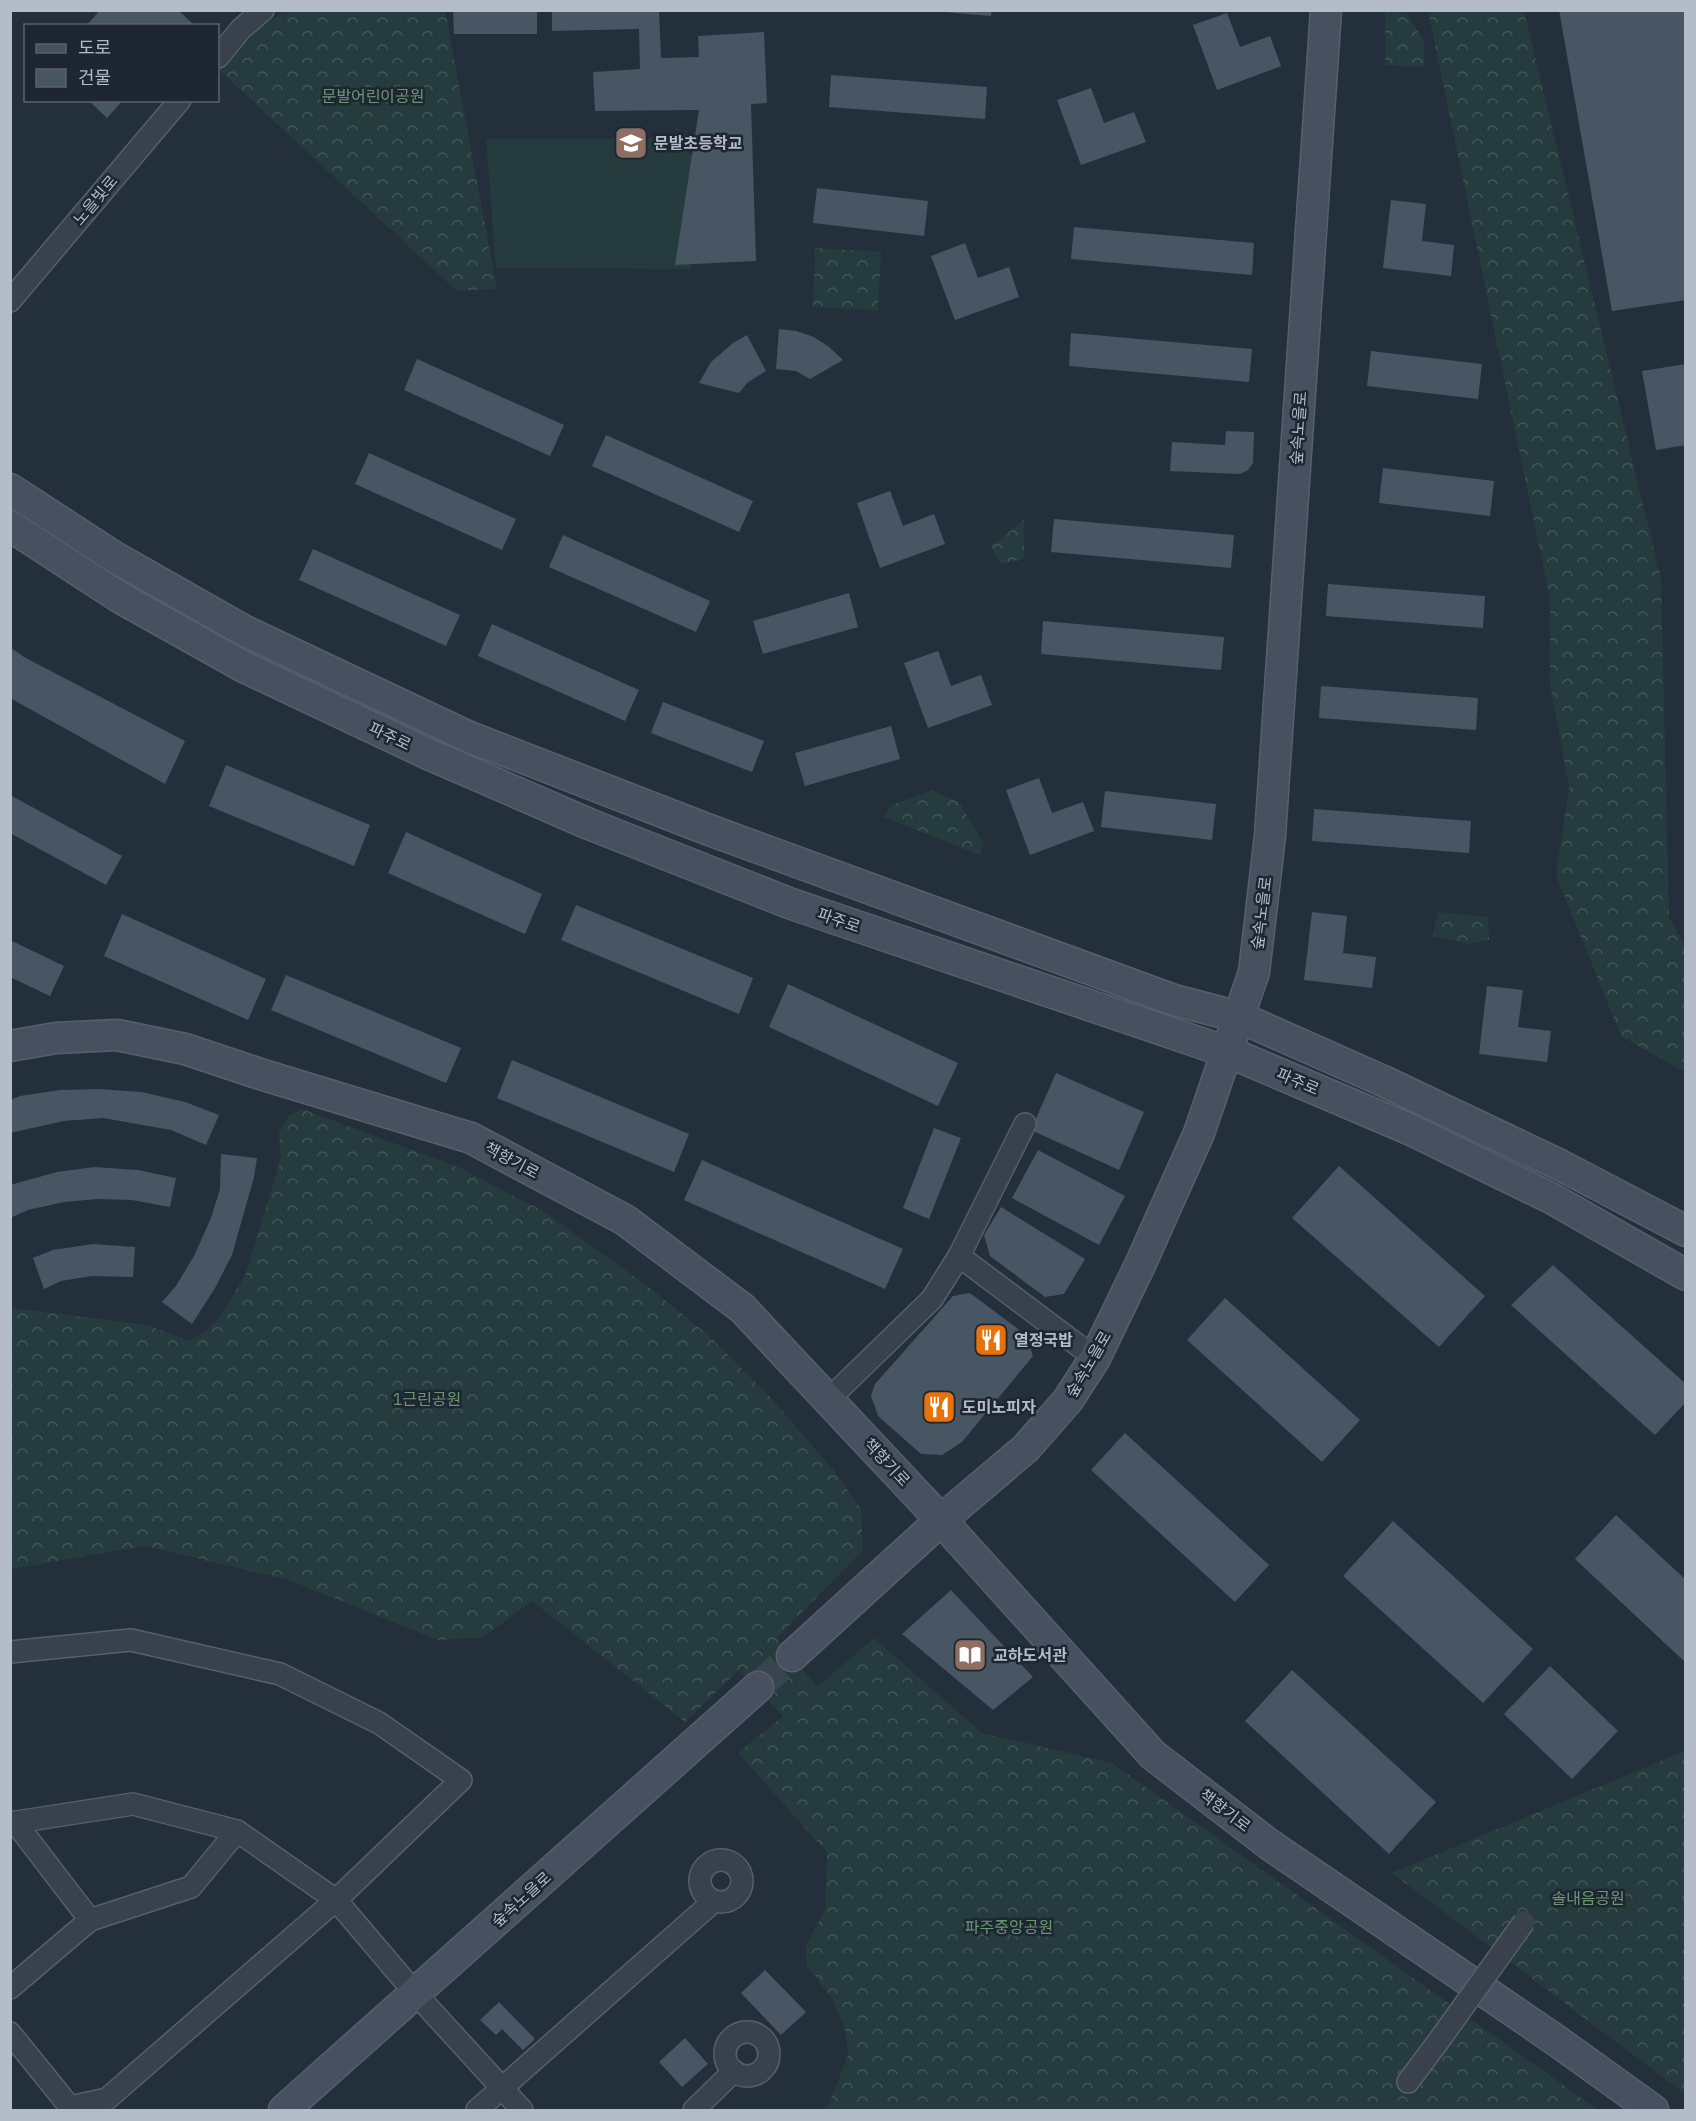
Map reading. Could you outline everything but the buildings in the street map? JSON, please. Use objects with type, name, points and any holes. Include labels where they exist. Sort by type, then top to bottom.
[{"type":"street","points":[[219,56],[241,29],[263,10]]},
{"type":"street","name":"숲속노을로","points":[[792,1656],[941,1520],[1026,1448],[1068,1400],[1095,1358],[1140,1265],[1199,1133],[1254,972],[1270,836],[1326,10]]},
{"type":"street","name":"노을빛로","points":[[10,301],[178,102]]},
{"type":"street","name":"파주로","points":[[10,489],[113,556],[245,631],[467,736],[704,828],[1174,1000],[1239,1017],[1381,1080],[1560,1165],[1684,1230]]},
{"type":"street","name":"파주로","points":[[10,526],[119,597],[244,667],[426,753],[589,824],[789,903],[1226,1051],[1409,1129],[1551,1198],[1686,1275]]},
{"type":"street","name":"책향기로","points":[[10,1046],[56,1038],[117,1035],[185,1049],[471,1138],[625,1220],[742,1308],[941,1520],[1153,1755],[1270,1845],[1557,2041],[1653,2110]]},
{"type":"street","points":[[828,1400],[932,1299],[959,1256],[1025,1124]]},
{"type":"street","points":[[1646,1251],[1686,1281]]},
{"type":"street","points":[[959,1256],[1095,1358]]},
{"type":"street","points":[[10,1652],[131,1640],[280,1674],[378,1723],[461,1780],[336,1900],[107,2099],[70,2107],[10,2033]]},
{"type":"street","name":"숲속노을로","points":[[284,2110],[758,1687]]},
{"type":"street","points":[[90,1920],[13,1822],[133,1804],[237,1831],[336,1900],[415,1993],[522,2110]]},
{"type":"street","points":[[10,1988],[90,1920],[191,1887],[237,1831]]},
{"type":"street","points":[[477,2110],[714,1900]]},
{"type":"street","points":[[1408,2082],[1524,1922]]},
{"type":"street","points":[[694,2110],[734,2071]]},
{"type":"green space","name":"문발어린이공원","points":[[285,11],[445,11],[497,289],[457,291],[219,70],[266,23]]},
{"type":"green space","points":[[1385,11],[1405,11],[1424,41],[1424,67],[1385,65]]},
{"type":"green space","points":[[1428,11],[1524,11],[1661,579],[1669,918],[1685,946],[1685,1072],[1621,1036],[1556,875],[1569,787],[1550,684],[1550,599]]},
{"type":"green space","points":[[486,139],[671,139],[692,155],[691,269],[496,268]]},
{"type":"green space","points":[[815,248],[881,252],[878,310],[813,307]]},
{"type":"green space","points":[[1024,520],[1024,559],[1001,564],[991,546]]},
{"type":"green space","points":[[932,791],[959,802],[983,843],[980,855],[884,817],[891,805]]},
{"type":"green space","points":[[1438,912],[1488,917],[1489,940],[1468,944],[1433,936]]},
{"type":"green space","points":[[302,1109],[458,1167],[543,1211],[650,1288],[707,1334],[771,1398],[835,1472],[861,1509],[863,1550],[777,1638],[817,1687],[874,1638],[982,1733],[1112,1763],[1598,2110],[823,2110],[829,2104],[848,2055],[845,2029],[832,1998],[807,1966],[806,1945],[825,1910],[827,1852],[738,1753],[783,1716],[739,1670],[685,1722],[532,1601],[484,1637],[438,1640],[289,1580],[145,1546],[11,1569],[11,1308],[147,1325],[189,1341],[206,1331],[220,1316],[245,1276],[281,1158],[279,1131],[288,1117]]},
{"type":"green space","name":"솔내음공원","points":[[1685,1751],[1685,2094],[1392,1873]]},
{"type":"tunnel","points":[[758,1687],[792,1656]]},
{"type":"place","name":"문발초등학교","points":[[631,143]]},
{"type":"place","name":"열정국밥","points":[[991,1340]]},
{"type":"place","name":"도미노피자","points":[[939,1407]]},
{"type":"place","name":"교하도서관","points":[[970,1655]]},
{"type":"park label","name":"1근린공원","points":[[427,1399]]},
{"type":"park label","name":"파주중앙공원","points":[[1009,1927]]}]
